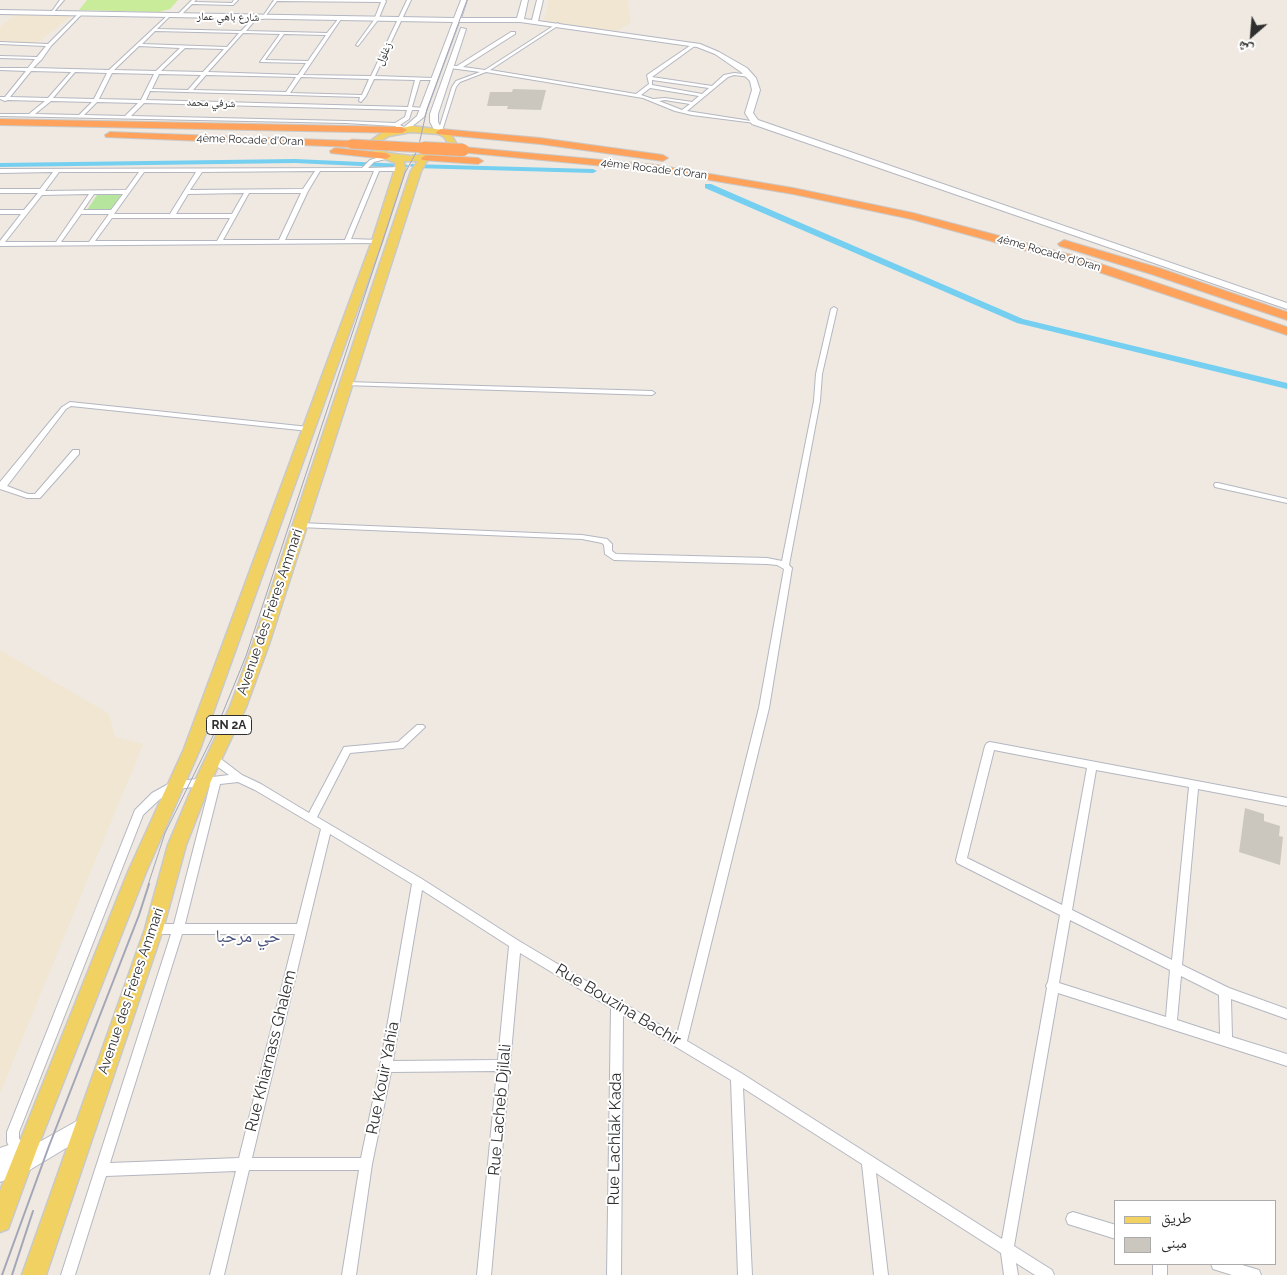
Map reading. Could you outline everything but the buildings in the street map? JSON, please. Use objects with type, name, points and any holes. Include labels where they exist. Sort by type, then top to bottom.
[{"type":"highway","points":[[0,123],[402,128]]},
{"type":"highway","name":"4ème Rocade d'Oran","points":[[0,123],[367,136],[466,145],[621,155],[749,174],[969,219]]},
{"type":"highway","points":[[440,131],[588,147],[651,156],[749,174]]},
{"type":"highway","points":[[0,132],[60,134]]},
{"type":"highway","name":"4ème Rocade d'Oran","points":[[100,135],[351,144],[466,145],[656,168],[792,191],[913,216],[1018,243],[1138,280],[1287,331]]},
{"type":"highway","points":[[113,136],[366,153],[406,162],[655,173],[792,191]]},
{"type":"highway","name":"4ème Rocade d'Oran","points":[[1056,242],[1155,271],[1287,316]]},
{"type":"main road","points":[[464,0],[462,17],[454,67],[434,114],[434,122],[440,131],[451,138],[452,143],[450,147],[444,151],[406,162],[376,151],[374,144],[386,134],[418,120],[433,79],[462,17],[472,0]]},
{"type":"main road","points":[[521,18],[525,0]]},
{"type":"main road","points":[[536,18],[540,0]]},
{"type":"main road","name":"شارع باهي عمار","points":[[0,12],[339,20],[376,20],[402,17],[536,18],[558,24],[694,44],[710,49],[747,73]]},
{"type":"main road","points":[[747,73],[756,84],[749,113],[756,122],[1287,306]]},
{"type":"main road","points":[[402,128],[440,131]]},
{"type":"main road","name":"Avenue des Frères Ammari","points":[[0,1221],[137,872],[192,749],[406,162]]},
{"type":"main road","name":"Avenue des Frères Ammari","points":[[34,1275],[84,1126],[154,929],[177,845],[210,780],[214,759],[244,689],[300,525],[346,384],[406,162]]},
{"type":"main road","points":[[0,1172],[5,1172],[24,1157],[84,1126]]},
{"type":"main road","points":[[0,1158],[24,1157]]},
{"type":"street","points":[[51,13],[62,0]]},
{"type":"street","points":[[82,116],[96,100],[110,72],[153,30],[191,1],[233,4],[236,0]]},
{"type":"street","points":[[262,18],[276,0],[384,2],[376,20],[358,45]]},
{"type":"street","name":"زغلول","points":[[358,107],[374,78],[409,0]]},
{"type":"street","points":[[0,104],[8,98],[49,45],[80,14]]},
{"type":"street","points":[[190,91],[254,18]]},
{"type":"street","points":[[287,94],[339,20]]},
{"type":"street","points":[[440,131],[455,84],[462,79],[486,71],[558,24]]},
{"type":"street","points":[[153,30],[328,34]]},
{"type":"street","points":[[454,67],[513,33]]},
{"type":"street","points":[[282,34],[262,61],[308,62]]},
{"type":"street","points":[[0,43],[49,45]]},
{"type":"street","points":[[637,96],[651,84],[649,76],[694,44]]},
{"type":"street","points":[[138,45],[228,48]]},
{"type":"street","points":[[127,117],[143,101],[157,73],[184,46]]},
{"type":"street","points":[[0,57],[40,58]]},
{"type":"street","points":[[454,67],[637,96],[683,112],[756,122]]},
{"type":"street","points":[[0,69],[433,79]]},
{"type":"street","points":[[31,115],[50,99],[74,71]]},
{"type":"street","points":[[683,112],[726,76],[747,73]]},
{"type":"street","points":[[734,74],[747,73]]},
{"type":"street","points":[[650,78],[712,87]]},
{"type":"street","points":[[0,115],[315,122],[402,128],[411,109],[418,79]]},
{"type":"street","points":[[455,84],[465,85]]},
{"type":"street","points":[[648,86],[702,95]]},
{"type":"street","points":[[150,90],[364,96]]},
{"type":"street","name":"شرفي محمد","points":[[0,98],[422,109]]},
{"type":"street","points":[[653,101],[665,99],[692,103]]},
{"type":"street","points":[[208,119],[220,103]]},
{"type":"street","points":[[315,122],[326,106]]},
{"type":"street","points":[[0,171],[318,170],[406,162]]},
{"type":"street","points":[[366,166],[376,169],[406,162]]},
{"type":"street","points":[[347,242],[376,169]]},
{"type":"street","points":[[90,244],[143,170]]},
{"type":"street","points":[[172,216],[200,170]]},
{"type":"street","points":[[281,242],[305,191],[318,170]]},
{"type":"street","points":[[1,244],[57,171]]},
{"type":"street","points":[[0,191],[127,192]]},
{"type":"street","points":[[187,192],[305,191]]},
{"type":"street","points":[[220,243],[247,192]]},
{"type":"street","points":[[57,244],[92,193]]},
{"type":"street","points":[[0,212],[26,212]]},
{"type":"street","points":[[79,212],[172,216],[234,216]]},
{"type":"street","points":[[1,244],[377,241]]},
{"type":"street","points":[[681,1043],[764,708],[788,578],[788,568],[785,565],[817,401],[819,374],[834,309]]},
{"type":"street","points":[[346,384],[652,393]]},
{"type":"street","points":[[76,452],[37,496],[27,496],[3,487],[3,484],[64,408],[70,404],[309,428]]},
{"type":"street","points":[[1218,485],[1287,501]]},
{"type":"street","points":[[300,525],[582,537],[604,541],[608,544],[610,555],[614,557],[767,561],[785,565]]},
{"type":"street","points":[[311,819],[347,750],[400,745],[420,727]]},
{"type":"street","points":[[1287,802],[990,746],[960,860],[1225,992],[1287,1014]]},
{"type":"street","name":"Rue Bouzina Bachir","points":[[214,759],[239,778],[258,787],[418,882],[515,944],[736,1077],[1047,1275]]},
{"type":"street","points":[[1011,1275],[1007,1250],[1092,765]]},
{"type":"street","points":[[175,785],[239,778]]},
{"type":"street","points":[[68,1275],[178,929],[210,780]]},
{"type":"street","points":[[1171,1024],[1194,784]]},
{"type":"street","name":"Rue Khiarnass Ghalem","points":[[217,1275],[326,828]]},
{"type":"street","name":"Rue Kouir Yahia","points":[[349,1275],[366,1164],[386,1067],[418,882]]},
{"type":"street","points":[[154,929],[300,929]]},
{"type":"street","name":"Rue Lacheb Djilali","points":[[484,1275],[515,944]]},
{"type":"street","points":[[1052,986],[1287,1060]]},
{"type":"street","points":[[1225,992],[1226,1041]]},
{"type":"street","name":"Rue Lachlak Kada","points":[[614,1275],[617,1004]]},
{"type":"street","points":[[386,1067],[504,1065]]},
{"type":"street","points":[[736,1077],[745,1275]]},
{"type":"street","points":[[868,1160],[881,1275]]},
{"type":"street","points":[[102,1170],[244,1164],[366,1164]]},
{"type":"street","points":[[1074,1219],[1114,1231]]},
{"type":"street","points":[[1221,1265],[1254,1275]]},
{"type":"shaded area","points":[[549,0],[627,0],[631,23],[617,31],[544,21]]},
{"type":"shaded area","points":[[16,14],[72,15],[37,43],[0,42],[0,27]]},
{"type":"shaded area","points":[[0,650],[109,714],[115,737],[143,744],[0,1093]]},
{"type":"green space","points":[[87,0],[178,0],[170,9],[159,12],[79,10]]},
{"type":"green space","points":[[97,195],[121,195],[110,211],[87,210]]},
{"type":"waterway","points":[[0,165],[295,161],[405,166]]},
{"type":"waterway","points":[[414,166],[593,171]]},
{"type":"waterway","points":[[708,186],[1020,321],[1287,386]]},
{"type":"tram line","points":[[148,885],[165,833],[214,734],[246,656],[405,173],[418,149],[427,109],[467,0]]},
{"type":"tram line","points":[[2,1275],[49,1146],[139,915],[149,884]]},
{"type":"tram line","points":[[12,1275],[33,1211]]},
{"type":"district","name":"حي مرحبا","points":[[248,937]]}]
